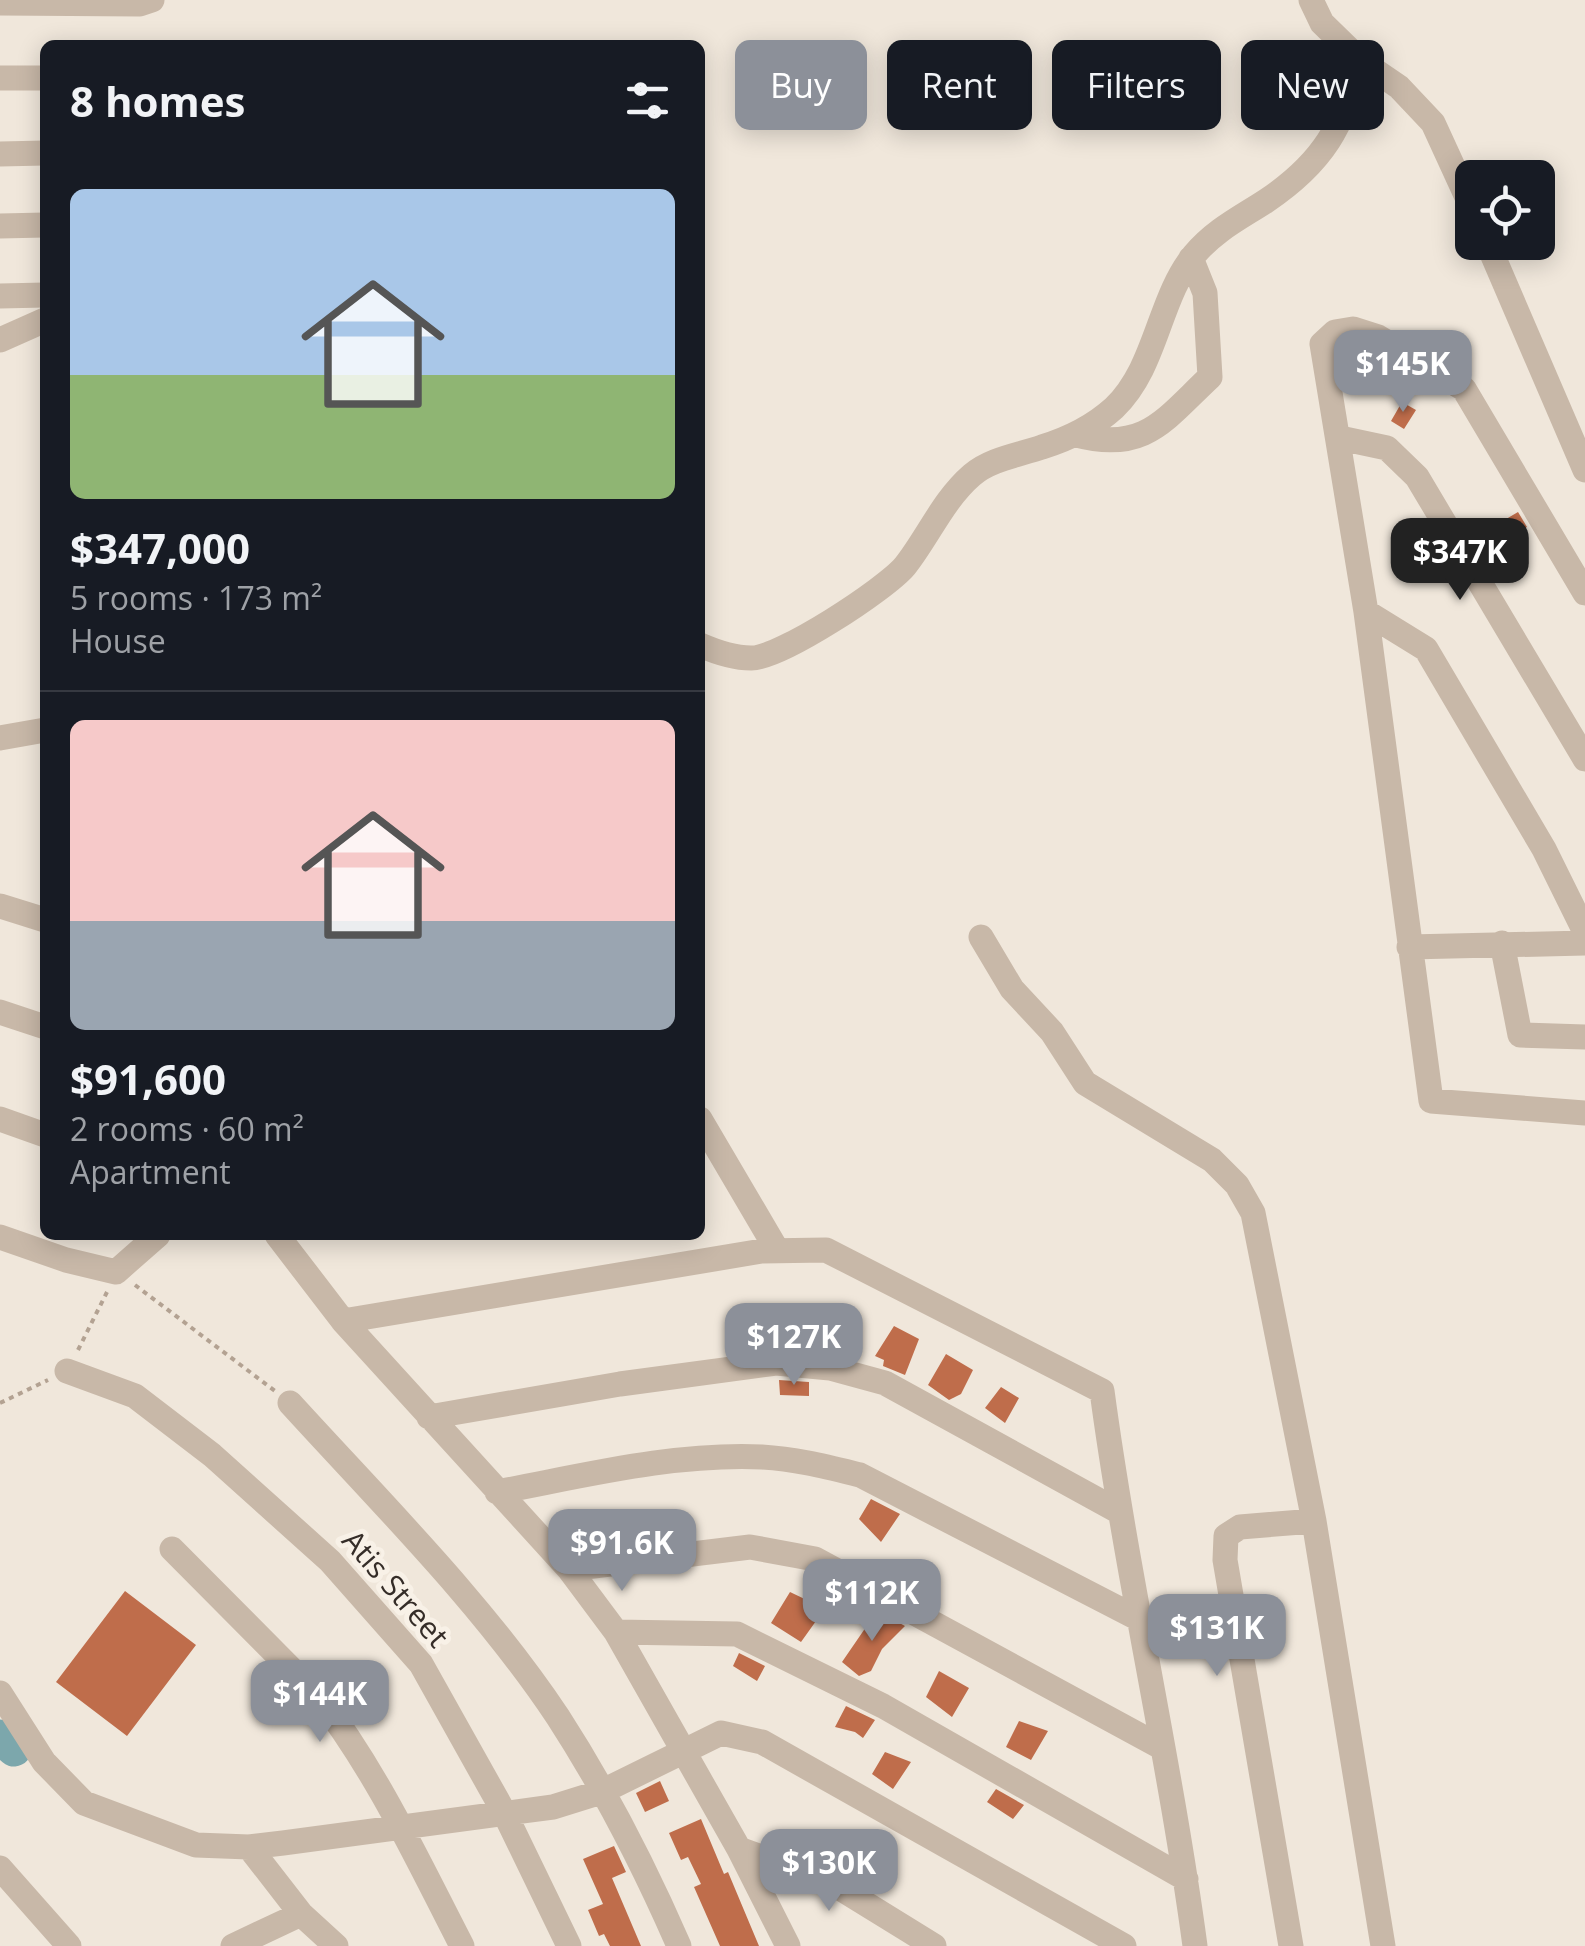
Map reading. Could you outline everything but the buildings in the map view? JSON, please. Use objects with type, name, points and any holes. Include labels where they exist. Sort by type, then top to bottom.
[{"type":"street","points":[[1310,0],[1322,23],[1339,40]]},
{"type":"street","points":[[0,4],[144,1]]},
{"type":"street","points":[[1384,76],[1399,86],[1433,123],[1455,171]]},
{"type":"street","points":[[0,78],[40,78]]},
{"type":"street","points":[[705,647],[754,659],[788,648],[903,568],[937,516],[973,473],[1007,457],[1076,435],[1116,407],[1142,368],[1176,284],[1192,258],[1214,233],[1269,199],[1318,159],[1335,130]]},
{"type":"street","points":[[0,154],[40,153]]},
{"type":"street","points":[[0,226],[40,225]]},
{"type":"street","points":[[1076,435],[1104,442],[1150,434],[1210,377],[1206,293],[1192,258]]},
{"type":"street","points":[[1495,260],[1585,470]]},
{"type":"street","points":[[0,296],[40,295]]},
{"type":"street","points":[[0,340],[40,322]]},
{"type":"street","points":[[1585,593],[1464,389],[1378,337],[1353,329],[1335,332],[1322,344],[1366,612],[1431,1101],[1585,1113]]},
{"type":"street","points":[[1340,438],[1387,448],[1416,476],[1585,759]]},
{"type":"street","points":[[1366,612],[1426,649],[1544,849],[1585,932]]},
{"type":"street","points":[[0,738],[40,731]]},
{"type":"street","points":[[0,906],[40,918]]},
{"type":"street","points":[[981,937],[1012,988],[1052,1032],[1086,1083],[1212,1160],[1237,1185],[1253,1213],[1314,1522],[1383,1946]]},
{"type":"street","points":[[1502,943],[1520,1035],[1585,1036]]},
{"type":"street","points":[[1409,947],[1585,943]]},
{"type":"street","points":[[0,1012],[40,1025]]},
{"type":"street","points":[[0,1119],[40,1133]]},
{"type":"street","points":[[705,1128],[777,1250]]},
{"type":"street","points":[[5,1245],[116,1272],[152,1240]]},
{"type":"street","points":[[285,1240],[343,1321],[570,1570],[616,1632],[738,1848],[788,1946]]},
{"type":"street","points":[[343,1321],[777,1250],[826,1250],[1102,1391],[1118,1511],[1195,1946]]},
{"type":"street","points":[[429,1418],[620,1384],[776,1363],[830,1368],[886,1383],[1118,1511]]},
{"type":"street","name":"Atis Street","points":[[68,1371],[135,1396],[212,1456],[330,1561],[421,1664],[505,1814],[569,1946]]},
{"type":"street","points":[[290,1403],[472,1604],[557,1716],[660,1901],[679,1946]]},
{"type":"street","points":[[496,1492],[652,1464],[760,1457],[810,1462],[860,1475],[1139,1620]]},
{"type":"street","points":[[1291,1946],[1225,1560],[1226,1536],[1240,1527],[1314,1522]]},
{"type":"street","points":[[172,1548],[337,1720],[402,1827],[462,1946]]},
{"type":"street","points":[[570,1570],[750,1548],[815,1559],[1162,1746]]},
{"type":"street","points":[[616,1632],[737,1634],[883,1706],[1186,1879]]},
{"type":"street","points":[[0,1693],[44,1762],[84,1804],[196,1846],[248,1847],[553,1807],[601,1792],[722,1733],[762,1742],[1124,1946]]},
{"type":"street","points":[[248,1847],[302,1914],[336,1946]]},
{"type":"street","points":[[738,1848],[832,1883],[934,1946]]},
{"type":"street","points":[[0,1868],[69,1946]]},
{"type":"street","points":[[233,1946],[302,1914]]},
{"type":"path","points":[[116,1272],[290,1403]]},
{"type":"waterway","points":[[0,1737],[14,1749]]}]
